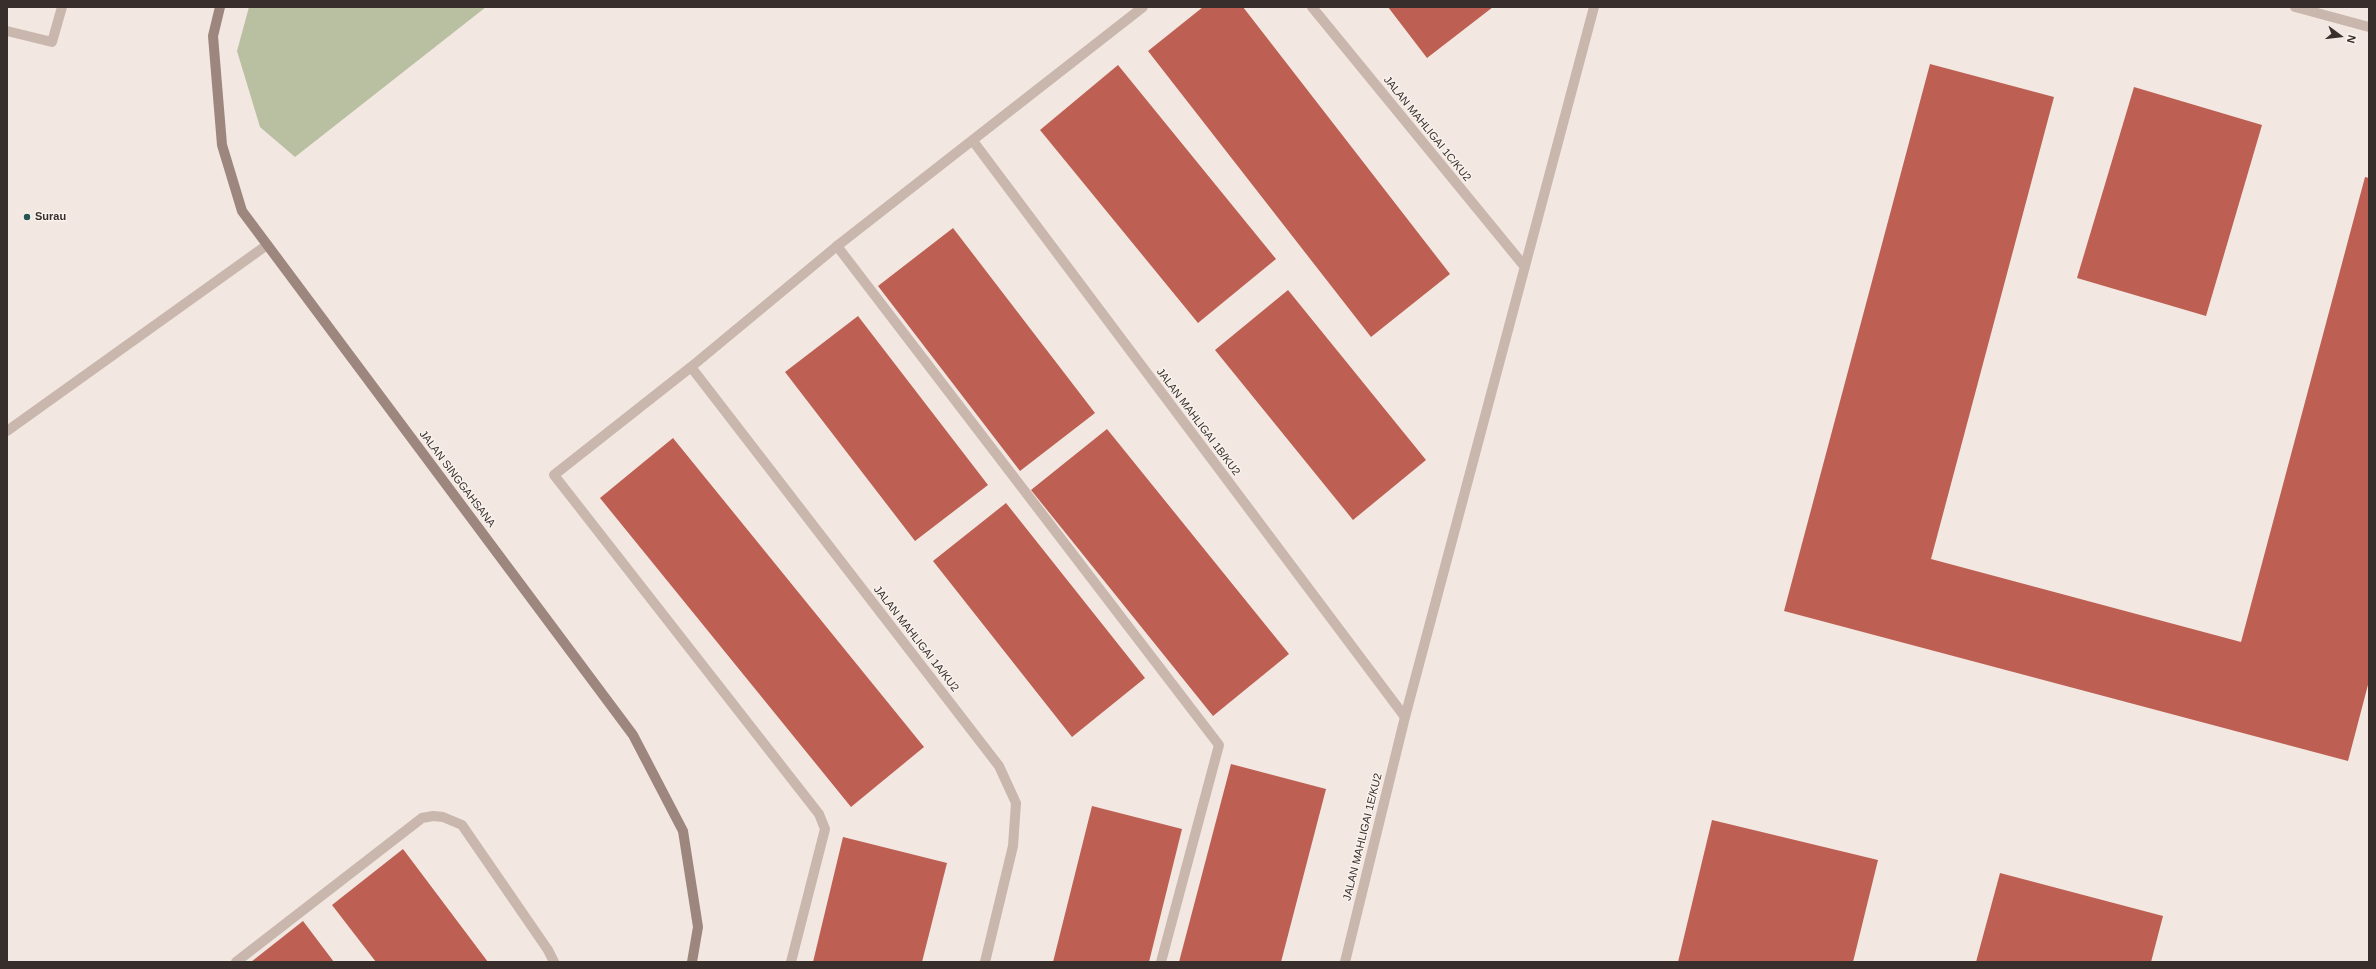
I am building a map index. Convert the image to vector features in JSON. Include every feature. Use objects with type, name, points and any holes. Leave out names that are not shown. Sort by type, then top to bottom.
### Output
[{"type":"street","points":[[7,31],[52,42],[62,7]]},
{"type":"street","name":"JALAN SINGGAHSANA","points":[[220,7],[213,36],[222,145],[242,211],[633,734],[683,831],[698,927],[692,962]]},
{"type":"street","points":[[791,962],[825,829],[819,814],[554,475],[691,367],[837,246],[1143,7]]},
{"type":"street","name":"JALAN MAHLIGAI 1C/KU2","points":[[1312,7],[1525,267]]},
{"type":"street","name":"JALAN MAHLIGAI 1E/KU2","points":[[1345,962],[1405,717],[1594,7]]},
{"type":"street","points":[[2295,7],[2369,27]]},
{"type":"street","name":"JALAN MAHLIGAI 1B/KU2","points":[[973,141],[1405,717]]},
{"type":"street","points":[[7,430],[267,245]]},
{"type":"street","points":[[837,246],[1219,745],[1161,962]]},
{"type":"street","name":"JALAN MAHLIGAI 1A/KU2","points":[[691,367],[999,766],[1016,803],[1013,846],[985,962]]},
{"type":"street","points":[[236,962],[422,818],[433,816],[443,817],[462,825],[548,950],[554,962]]},
{"type":"green space","points":[[249,7],[486,7],[295,157],[260,127],[237,51]]},
{"type":"building","points":[[1203,7],[1243,7],[1450,274],[1371,337],[1148,51]]},
{"type":"building","points":[[1388,7],[1493,7],[1427,58]]},
{"type":"building","points":[[1930,64],[2054,97],[1931,559],[2241,642],[2365,177],[2369,178],[2369,681],[2348,761],[1784,611]]},
{"type":"building","points":[[1118,65],[1276,259],[1198,323],[1040,130]]},
{"type":"building","points":[[2134,87],[2262,125],[2206,316],[2077,278]]},
{"type":"building","points":[[953,228],[1095,413],[1020,471],[878,286]]},
{"type":"building","points":[[1288,290],[1426,460],[1353,520],[1215,350]]},
{"type":"building","points":[[858,316],[988,485],[915,541],[785,372]]},
{"type":"building","points":[[1107,429],[1289,654],[1213,716],[1031,490]]},
{"type":"building","points":[[673,438],[924,747],[851,807],[600,498]]},
{"type":"building","points":[[1006,503],[1145,678],[1072,737],[933,561]]},
{"type":"building","points":[[1231,764],[1326,789],[1281,962],[1179,962]]},
{"type":"building","points":[[1092,806],[1182,829],[1149,962],[1053,962]]},
{"type":"building","points":[[1712,820],[1878,860],[1853,962],[1678,962]]},
{"type":"building","points":[[843,837],[947,863],[922,962],[813,962]]},
{"type":"building","points":[[403,849],[488,962],[376,962],[332,905]]},
{"type":"building","points":[[2000,873],[2163,916],[2151,962],[1976,962]]},
{"type":"building","points":[[303,921],[334,962],[251,962]]},
{"type":"place","name":"Surau","points":[[27,217]]}]
